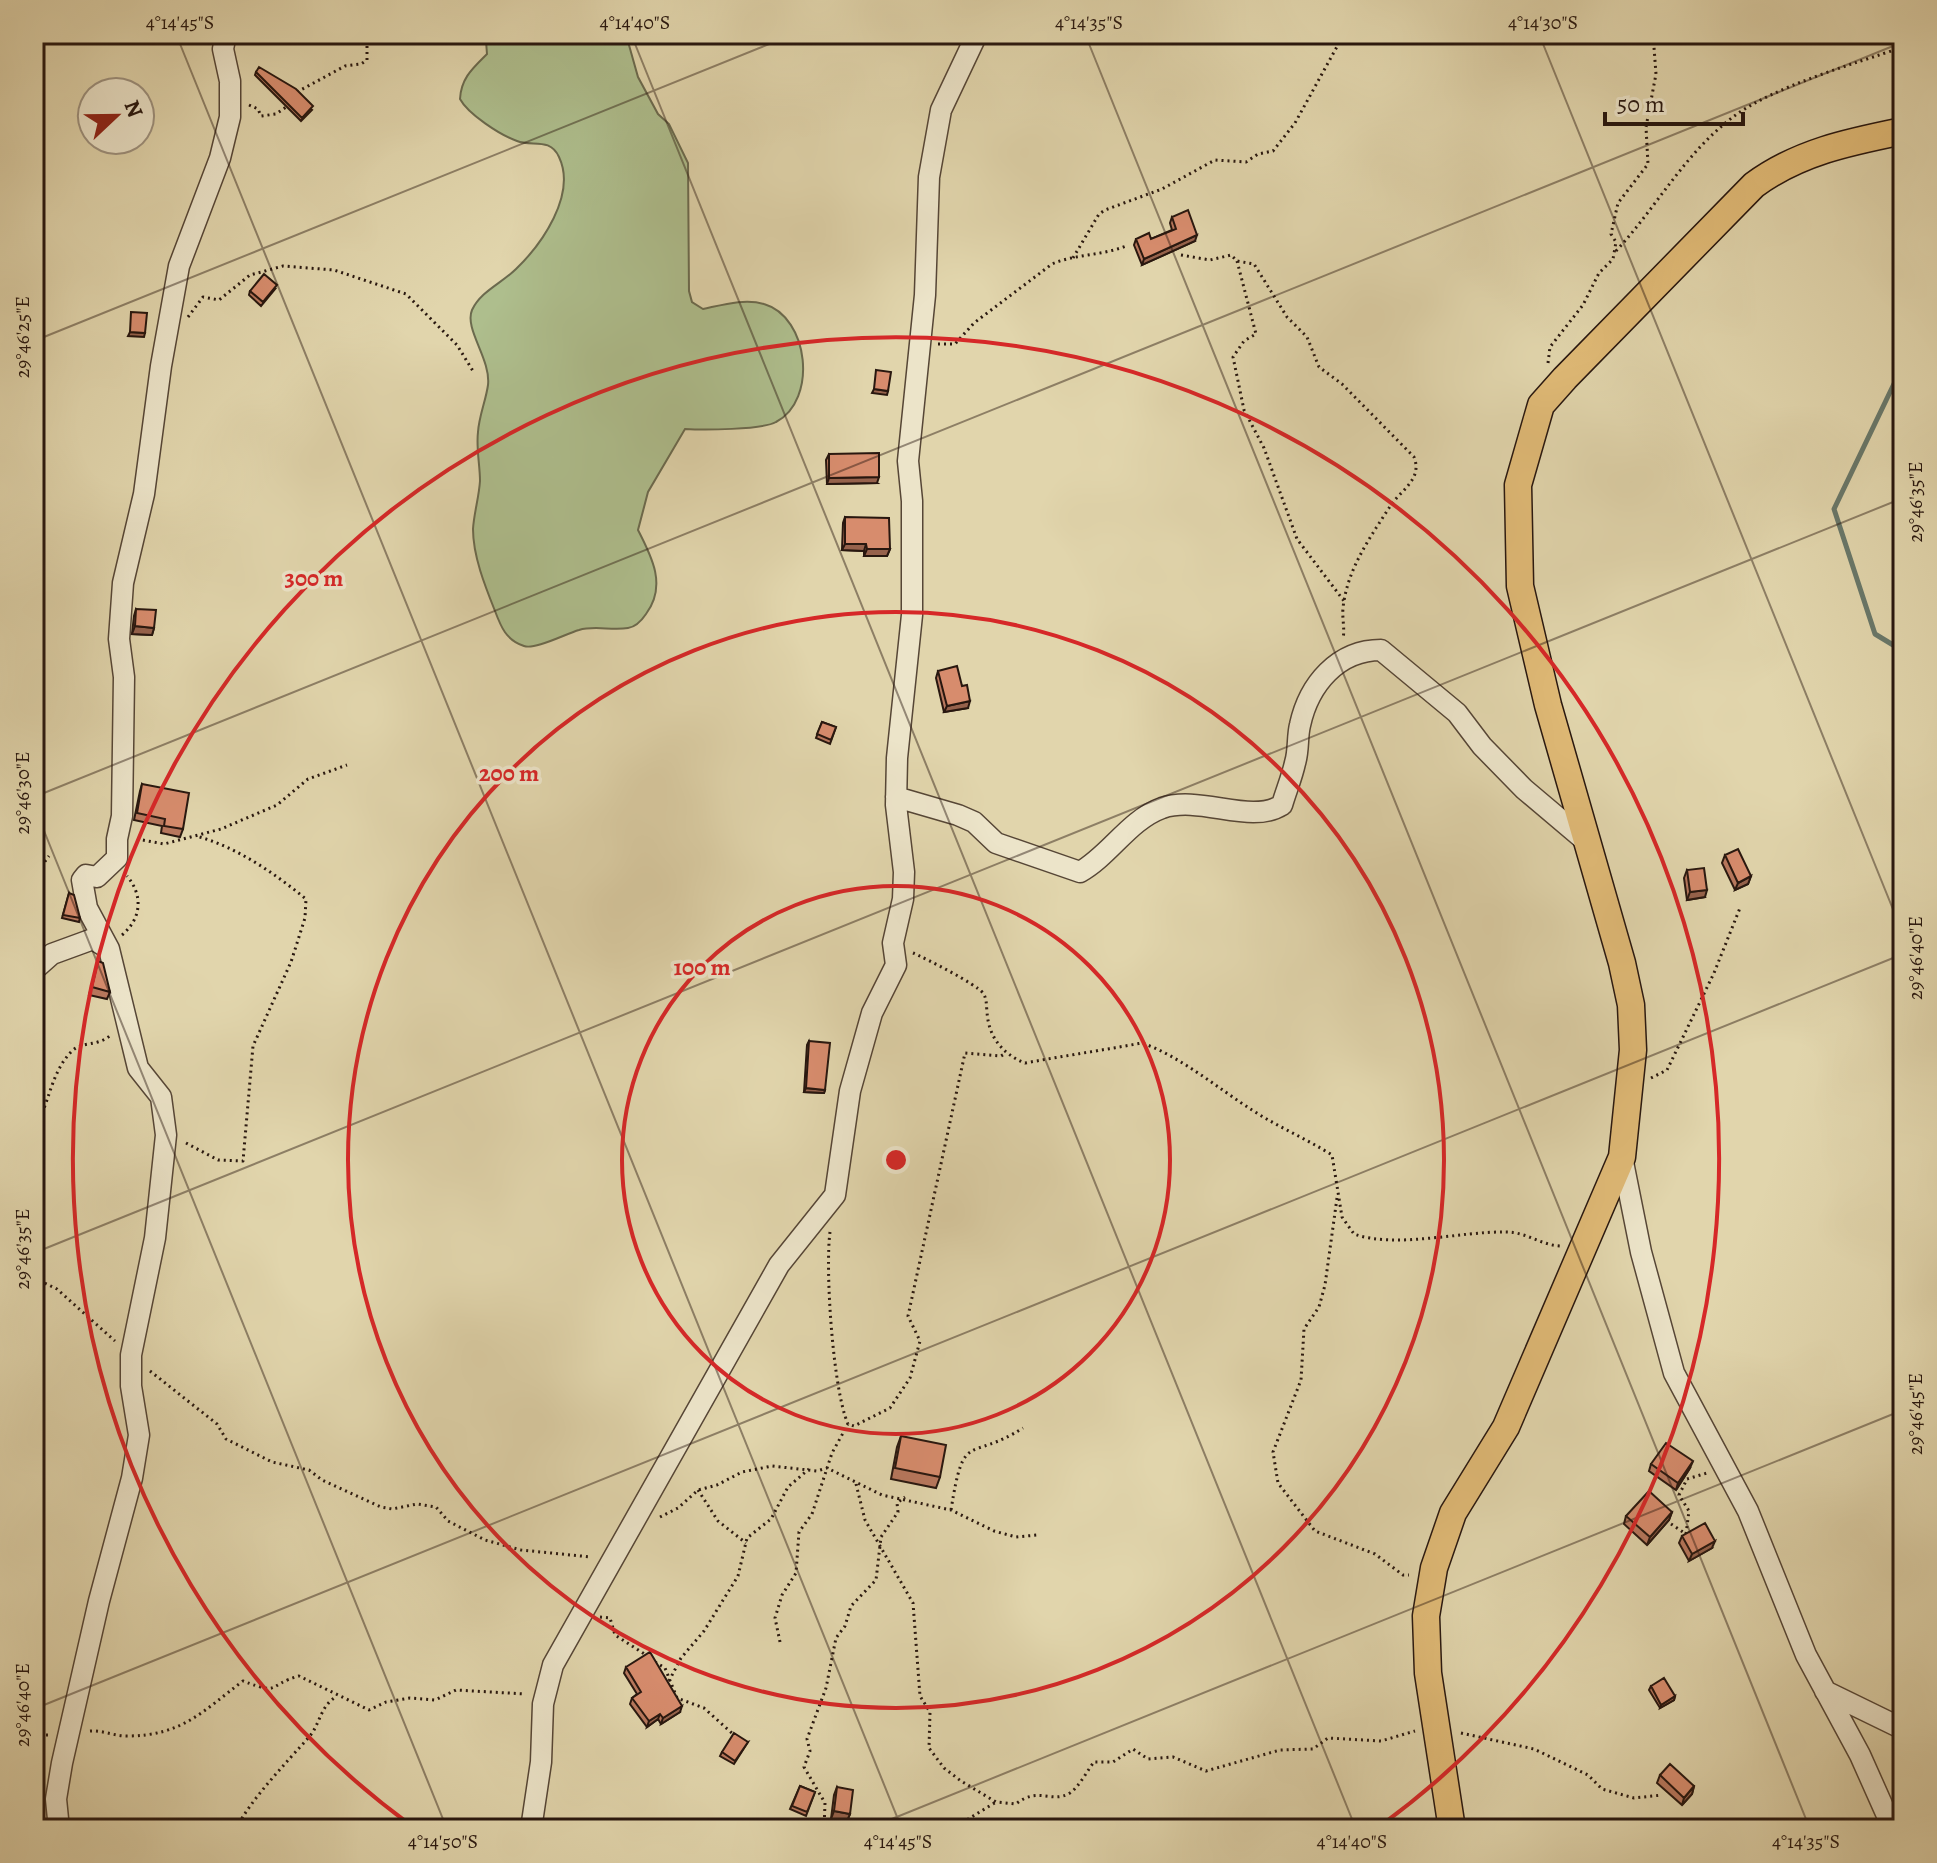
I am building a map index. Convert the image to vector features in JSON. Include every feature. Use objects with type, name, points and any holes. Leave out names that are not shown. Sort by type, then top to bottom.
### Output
[{"type":"main road","points":[[1452,1829],[1428,1673],[1426,1616],[1433,1576],[1453,1513],[1506,1427],[1622,1157],[1633,1050],[1631,1005],[1532,644],[1520,586],[1516,539],[1518,485],[1541,405],[1754,185],[1783,164],[1820,150],[1903,131]]},
{"type":"street","points":[[59,1829],[56,1799],[68,1734],[132,1478],[139,1435],[131,1359],[155,1238],[166,1142],[161,1097],[138,1068],[109,949],[87,908],[82,880],[86,875],[97,877],[117,858],[122,816],[124,677],[119,639],[123,583],[144,494],[179,266],[220,158],[230,101],[223,49],[226,34]]},
{"type":"street","points":[[531,1829],[541,1762],[543,1704],[553,1665],[779,1265],[797,1239],[829,1207],[839,1183],[850,1091],[872,1013],[896,965],[893,943],[903,899],[904,872],[896,797],[912,615],[912,501],[908,461],[935,134],[941,110],[977,34]]},
{"type":"street","points":[[896,797],[966,818],[996,843],[1080,872],[1143,818],[1165,807],[1199,803],[1269,813],[1282,805],[1296,762],[1299,725],[1314,688],[1347,657],[1365,650],[1381,650],[1429,694],[1457,713],[1482,746],[1524,789],[1588,843]]},
{"type":"street","points":[[34,970],[52,954],[86,940],[93,939],[109,949]]},
{"type":"street","points":[[1622,1157],[1641,1252],[1674,1373],[1722,1468],[1748,1511],[1806,1655],[1860,1755],[1893,1829]]},
{"type":"street","points":[[1825,1691],[1854,1708],[1903,1729]]},
{"type":"path","points":[[230,101],[246,102],[258,109],[261,116],[284,110],[301,88],[345,66],[367,60],[367,43],[375,34]]},
{"type":"path","points":[[1073,258],[1099,214],[1105,210],[1162,189],[1215,160],[1246,162],[1258,154],[1273,151],[1295,123],[1344,34]]},
{"type":"path","points":[[1616,251],[1611,234],[1618,203],[1648,164],[1646,127],[1656,74],[1653,34]]},
{"type":"path","points":[[1565,378],[1548,364],[1550,347],[1583,305],[1599,273],[1679,171],[1734,116],[1811,80],[1903,47]]},
{"type":"path","points":[[919,351],[938,344],[955,344],[974,323],[1038,272],[1073,258],[1105,255],[1126,246]]},
{"type":"path","points":[[1181,255],[1210,260],[1231,255],[1237,261],[1256,334],[1244,341],[1233,357],[1244,410],[1264,448],[1297,539],[1344,601]]},
{"type":"path","points":[[1237,261],[1254,264],[1287,317],[1307,337],[1319,367],[1342,384],[1393,438],[1412,452],[1417,463],[1414,481],[1399,493],[1362,550],[1344,601],[1343,639],[1347,657]]},
{"type":"path","points":[[170,319],[181,321],[189,317],[203,297],[219,300],[250,275],[283,266],[334,270],[406,294],[457,345],[473,371]]},
{"type":"path","points":[[117,839],[164,844],[196,836],[277,805],[308,779],[347,765]]},
{"type":"path","points":[[166,1142],[190,1143],[218,1160],[243,1161],[253,1046],[261,1025],[273,1009],[305,918],[306,899],[299,893],[252,860],[218,842],[196,836]]},
{"type":"path","points":[[34,876],[49,856]]},
{"type":"path","points":[[109,949],[128,930],[139,908],[139,892],[112,863]]},
{"type":"path","points":[[1628,1095],[1646,1080],[1667,1070],[1714,973],[1740,908]]},
{"type":"path","points":[[893,943],[927,958],[981,991],[989,1028],[1006,1053],[1025,1063],[1078,1051],[1099,1053],[1142,1043],[1149,1045],[1188,1070],[1211,1079],[1298,1139],[1332,1155],[1345,1224],[1361,1237],[1427,1240],[1455,1233],[1505,1232],[1527,1234],[1556,1246],[1583,1249]]},
{"type":"path","points":[[34,1129],[57,1069],[73,1049],[97,1045],[108,1038],[124,1015]]},
{"type":"path","points":[[848,1424],[854,1426],[890,1408],[910,1378],[920,1341],[908,1316],[965,1053],[1001,1056],[1006,1053]]},
{"type":"path","points":[[1338,1194],[1332,1217],[1325,1285],[1319,1307],[1304,1329],[1301,1380],[1273,1452],[1278,1483],[1315,1531],[1375,1554],[1403,1575],[1433,1576]]},
{"type":"path","points":[[780,1642],[775,1618],[782,1595],[796,1573],[799,1532],[817,1503],[827,1468],[848,1424],[838,1380],[827,1270],[829,1207]]},
{"type":"path","points":[[34,1278],[57,1289],[102,1326],[131,1359],[217,1424],[226,1439],[272,1462],[309,1470],[322,1480],[381,1507],[436,1507],[448,1521],[485,1540],[550,1555],[593,1557],[609,1564]]},
{"type":"path","points":[[951,1510],[963,1456],[972,1448],[1023,1428]]},
{"type":"path","points":[[633,1523],[648,1522],[678,1508],[698,1490],[717,1485],[732,1475],[764,1467],[827,1468],[882,1495],[905,1497],[951,1510],[994,1531],[1016,1537],[1037,1535]]},
{"type":"path","points":[[1671,1524],[1686,1534],[1689,1511],[1679,1495],[1687,1479],[1722,1468]]},
{"type":"path","points":[[669,1681],[681,1658],[704,1631],[738,1576],[746,1543],[771,1519],[788,1487],[809,1469]]},
{"type":"path","points":[[856,1484],[865,1520],[913,1603],[920,1696],[930,1712],[929,1748],[944,1768],[996,1802],[1016,1804],[1026,1796],[1042,1793],[1055,1797],[1071,1793],[1094,1762],[1113,1762],[1133,1749],[1148,1759],[1173,1757],[1206,1771],[1280,1750],[1313,1749],[1328,1738],[1381,1741],[1410,1730],[1437,1741],[1454,1730],[1474,1739],[1534,1749],[1588,1775],[1602,1789],[1634,1798],[1662,1795]]},
{"type":"path","points":[[698,1490],[718,1521],[746,1543]]},
{"type":"path","points":[[824,1829],[825,1803],[804,1767],[810,1751],[807,1739],[826,1688],[836,1638],[845,1626],[851,1606],[876,1580],[881,1537],[898,1512],[897,1503],[905,1497]]},
{"type":"path","points":[[579,1615],[610,1618],[615,1635],[665,1668],[677,1698],[704,1708],[728,1732],[739,1737]]},
{"type":"path","points":[[68,1734],[95,1731],[127,1736],[163,1734],[212,1709],[243,1681],[265,1691],[274,1690],[299,1676],[336,1697],[369,1710],[386,1702],[410,1698],[435,1700],[465,1689],[535,1693],[543,1704]]},
{"type":"path","points":[[236,1829],[246,1810],[271,1784],[291,1753],[311,1736],[327,1702],[336,1697]]},
{"type":"path","points":[[952,1829],[996,1802]]},
{"type":"green space","points":[[490,34],[622,34],[627,38],[638,77],[658,114],[669,124],[688,163],[689,291],[692,302],[703,309],[741,302],[764,304],[779,312],[791,325],[803,360],[803,378],[798,396],[789,411],[776,422],[746,428],[685,429],[648,492],[638,530],[652,561],[656,582],[652,603],[640,621],[628,628],[579,630],[529,647],[508,637],[502,628],[475,550],[473,529],[480,481],[478,438],[488,375],[471,318],[476,303],[516,269],[545,233],[560,203],[563,172],[559,157],[551,147],[523,143],[502,134],[477,117],[460,99],[465,79],[487,54],[486,41]]},
{"type":"building","points":[[259,67],[296,89],[313,106],[302,118],[256,72]]},
{"type":"building","points":[[1188,210],[1197,235],[1144,259],[1136,239],[1149,233],[1151,239],[1176,229],[1172,217]]},
{"type":"building","points":[[264,274],[277,285],[263,302],[250,291]]},
{"type":"building","points":[[131,312],[147,313],[145,333],[130,332]]},
{"type":"building","points":[[876,370],[891,372],[888,391],[874,389]]},
{"type":"building","points":[[879,453],[879,477],[829,478],[829,454]]},
{"type":"building","points":[[845,517],[889,518],[890,549],[867,549],[866,544],[845,544]]},
{"type":"building","points":[[136,609],[156,610],[154,628],[135,626]]},
{"type":"building","points":[[957,666],[962,686],[967,685],[970,701],[947,706],[938,671]]},
{"type":"building","points":[[822,722],[836,727],[831,740],[817,734]]},
{"type":"building","points":[[142,784],[189,793],[183,829],[164,826],[165,819],[137,813]]},
{"type":"building","points":[[1738,849],[1751,876],[1738,883],[1725,855]]},
{"type":"building","points":[[1704,868],[1707,890],[1690,892],[1687,870]]},
{"type":"building","points":[[69,893],[74,895],[80,918],[63,915]]},
{"type":"building","points":[[98,961],[103,963],[110,992],[92,987]]},
{"type":"building","points":[[809,1041],[830,1043],[825,1090],[806,1088]]},
{"type":"building","points":[[901,1436],[946,1445],[940,1477],[895,1468]]},
{"type":"building","points":[[1666,1443],[1693,1461],[1678,1483],[1651,1464]]},
{"type":"building","points":[[1649,1491],[1672,1512],[1650,1537],[1626,1516]]},
{"type":"building","points":[[1705,1523],[1715,1541],[1692,1554],[1682,1536]]},
{"type":"building","points":[[650,1652],[682,1706],[663,1718],[660,1714],[649,1721],[632,1698],[641,1692],[626,1667]]},
{"type":"building","points":[[1664,1678],[1675,1696],[1661,1705],[1651,1686]]},
{"type":"building","points":[[734,1733],[748,1742],[735,1761],[722,1752]]},
{"type":"building","points":[[1670,1764],[1694,1786],[1684,1798],[1660,1775]]},
{"type":"building","points":[[800,1786],[815,1792],[807,1812],[792,1806]]},
{"type":"building","points":[[837,1787],[853,1790],[850,1814],[834,1811]]},
{"type":"waterway","points":[[1903,365],[1834,509],[1875,634],[1903,651]]}]
